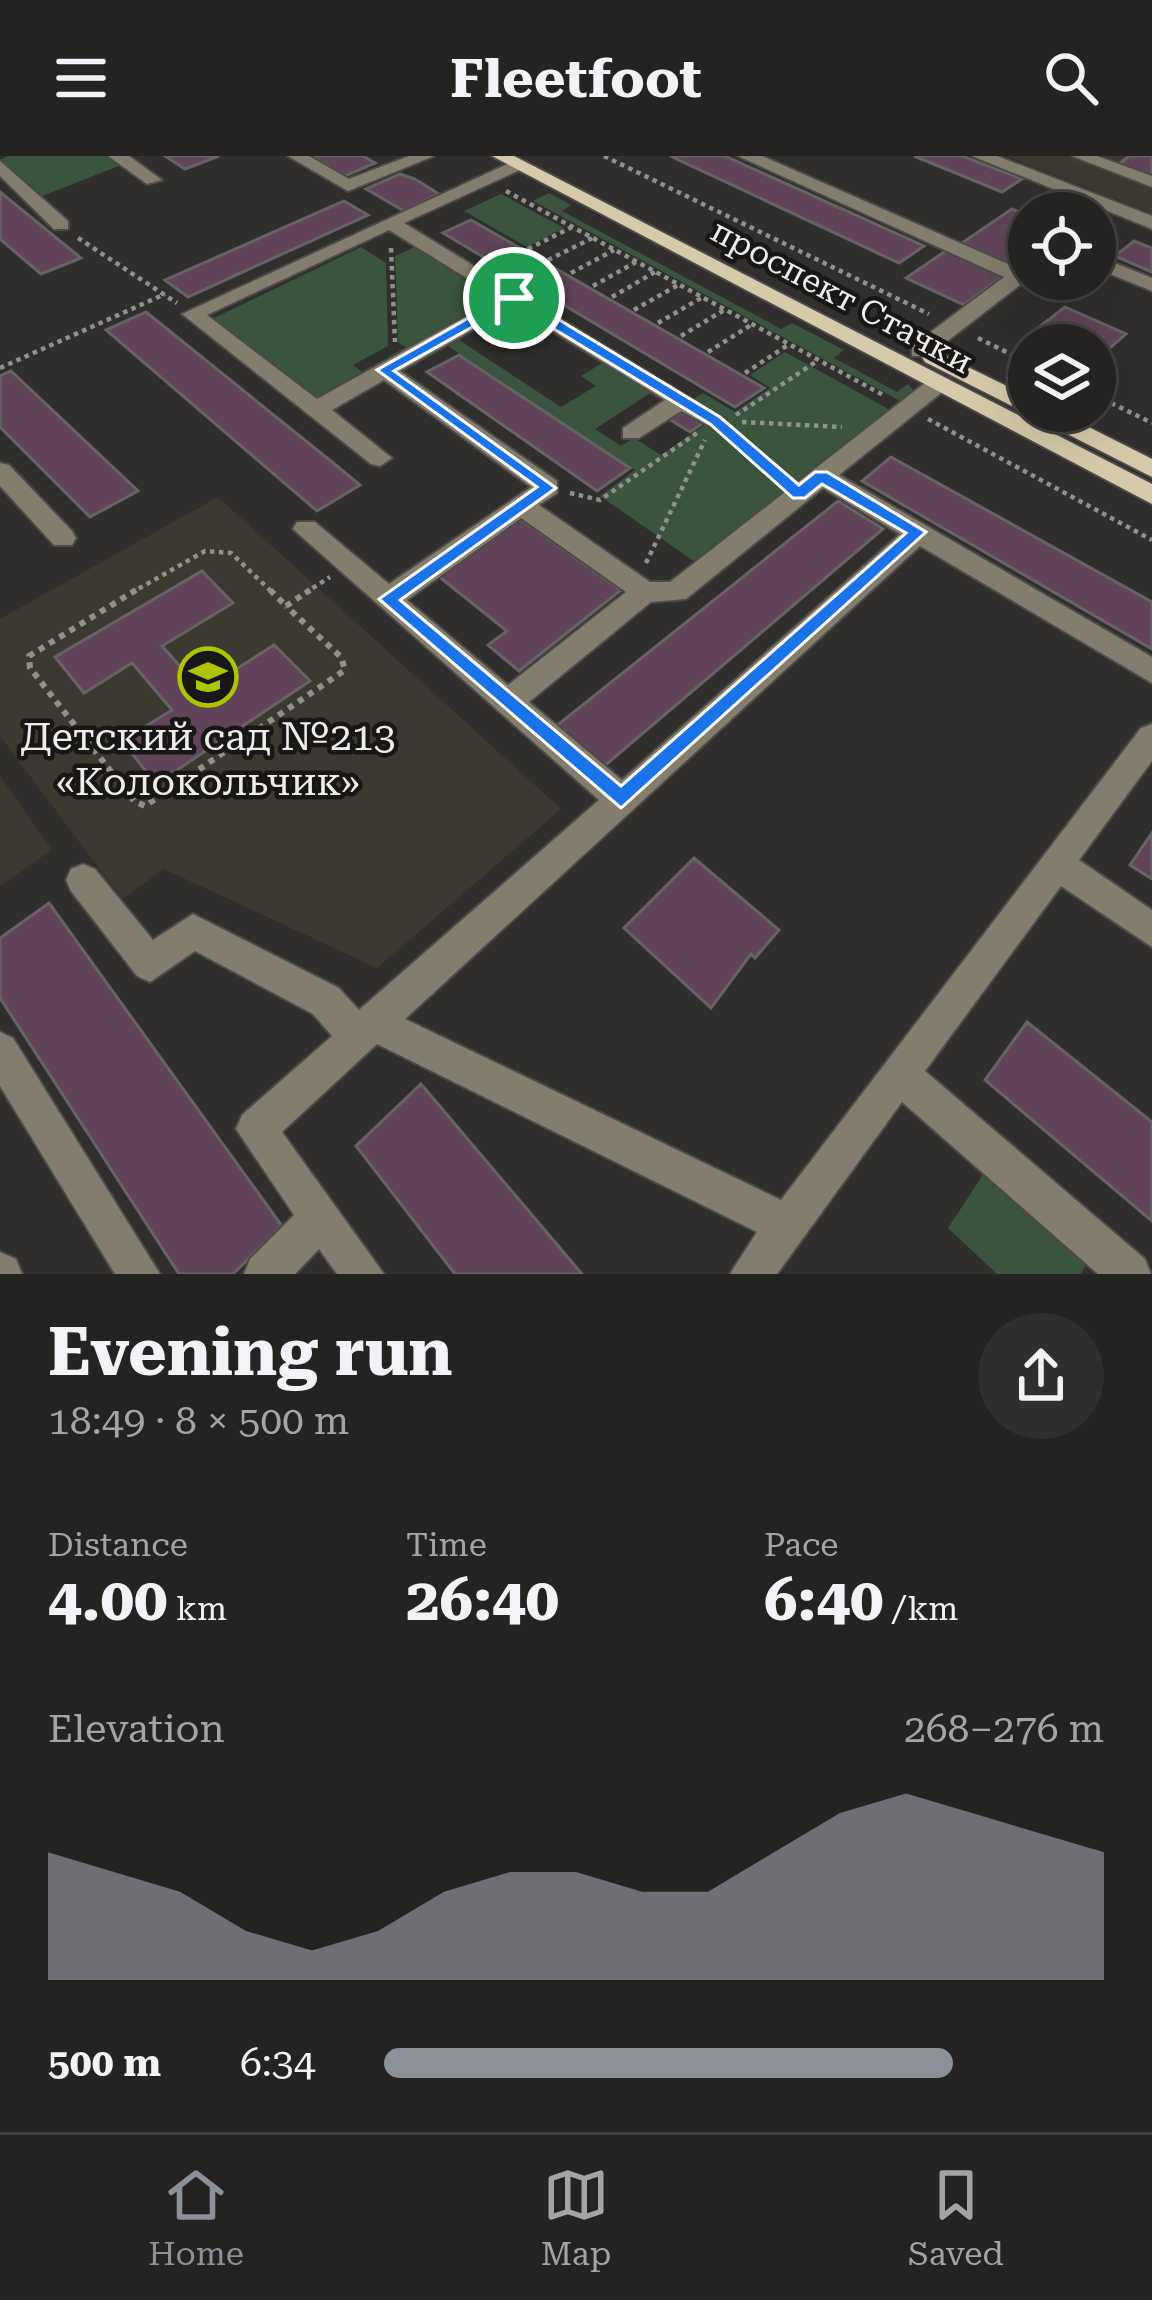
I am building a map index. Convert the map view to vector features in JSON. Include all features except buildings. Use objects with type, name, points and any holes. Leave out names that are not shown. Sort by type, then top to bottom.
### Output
[{"type":"main road","name":"проспект Стачки","points":[[519,159],[1008,395]]},
{"type":"main road","name":"проспект Стачки","points":[[519,159],[1152,495]]},
{"type":"main road","points":[[1079,432],[1152,469]]},
{"type":"lane","points":[[117,156],[153,180]]},
{"type":"lane","points":[[297,156],[348,187],[425,156]]},
{"type":"lane","points":[[747,156],[1008,265]]},
{"type":"lane","points":[[981,156],[1062,192]]},
{"type":"lane","points":[[1081,156],[1146,180]]},
{"type":"lane","points":[[192,314],[400,229],[519,159]]},
{"type":"lane","points":[[0,166],[61,225]]},
{"type":"lane","points":[[1116,199],[1146,180]]},
{"type":"lane","points":[[1116,213],[1152,223]]},
{"type":"lane","points":[[400,229],[715,421]]},
{"type":"lane","points":[[1116,270],[1152,285]]},
{"type":"lane","points":[[920,351],[1008,284]]},
{"type":"lane","points":[[316,409],[514,298]]},
{"type":"lane","points":[[192,314],[380,458]]},
{"type":"lane","points":[[384,370],[548,488],[388,599]]},
{"type":"lane","points":[[522,506],[640,588],[676,592],[938,384]]},
{"type":"lane","points":[[631,433],[681,400]]},
{"type":"lane","points":[[0,471],[63,538]]},
{"type":"lane","points":[[810,485],[918,532],[1152,670]]},
{"type":"lane","points":[[306,530],[621,799]]},
{"type":"lane","points":[[363,1274],[256,1129],[918,532]]},
{"type":"lane","points":[[508,702],[536,669],[640,588]]},
{"type":"lane","points":[[751,1274],[1152,737]]},
{"type":"lane","points":[[1057,864],[1152,930]]},
{"type":"lane","points":[[82,880],[150,964],[194,931],[326,1001],[364,1029],[788,1225]]},
{"type":"lane","points":[[0,1051],[139,1274]]},
{"type":"lane","points":[[900,1075],[1130,1274]]},
{"type":"lane","points":[[265,1274],[321,1217]]},
{"type":"path","points":[[604,156],[1008,353]]},
{"type":"path","points":[[484,180],[1152,540]]},
{"type":"path","points":[[61,225],[124,273],[192,314]]},
{"type":"path","points":[[528,249],[572,227]]},
{"type":"path","points":[[400,229],[391,244],[395,344],[412,355]]},
{"type":"path","points":[[548,260],[592,238]]},
{"type":"path","points":[[571,274],[614,250]]},
{"type":"path","points":[[592,286],[636,262]]},
{"type":"path","points":[[612,297],[655,272]]},
{"type":"path","points":[[634,310],[678,285]]},
{"type":"path","points":[[0,368],[165,295]]},
{"type":"path","points":[[658,323],[701,298]]},
{"type":"path","points":[[681,336],[724,310]]},
{"type":"path","points":[[708,352],[751,325]]},
{"type":"path","points":[[746,373],[788,345]]},
{"type":"path","points":[[817,361],[728,421],[882,429]]},
{"type":"path","points":[[1116,405],[1152,422]]},
{"type":"path","points":[[548,488],[600,500],[715,421]]},
{"type":"path","points":[[715,421],[810,485]]},
{"type":"path","points":[[640,588],[715,421]]},
{"type":"path","points":[[218,548],[231,554],[286,606],[341,657],[345,670],[336,681],[145,806],[134,801],[30,668],[29,656],[39,646],[205,551],[218,548]]},
{"type":"path","points":[[286,606],[348,565]]},
{"type":"shaded area","points":[[1006,156],[1152,156],[1152,213],[1116,199],[1116,192],[1098,192]]},
{"type":"shaded area","name":"Детский сад №213 «Колокольчик»","points":[[218,497],[561,809],[377,968],[164,869],[122,899],[0,736],[0,619]]},
{"type":"shaded area","points":[[0,776],[52,850],[0,886]]},
{"type":"green space","points":[[8,156],[110,156],[121,165],[40,197],[0,160]]},
{"type":"green space","points":[[549,193],[571,205],[562,211],[781,329],[792,323],[844,350],[834,358],[897,392],[908,384],[915,392],[904,403],[533,201]]},
{"type":"green space","points":[[501,194],[564,228],[527,247],[464,211]]},
{"type":"green space","points":[[419,245],[505,298],[411,350],[398,342],[395,256]]},
{"type":"green space","points":[[361,247],[386,263],[388,346],[353,365],[362,372],[315,398],[210,320]]},
{"type":"green space","points":[[453,336],[561,407],[596,386],[581,376],[607,360],[655,390],[595,429],[621,446],[634,438],[661,455],[716,417],[691,401],[703,393],[735,412],[770,388],[750,375],[785,352],[892,411],[698,564],[600,496],[635,470],[442,342]]},
{"type":"green space","points":[[988,1167],[1090,1257],[1081,1274],[997,1274],[948,1228]]},
{"type":"place","name":"Детский сад №213 «Колокольчик»","points":[[208,677]]},
{"type":"route","points":[[514,298],[715,421],[799,494],[821,476],[918,532],[621,799],[388,599],[548,488],[384,370],[514,298]]}]
